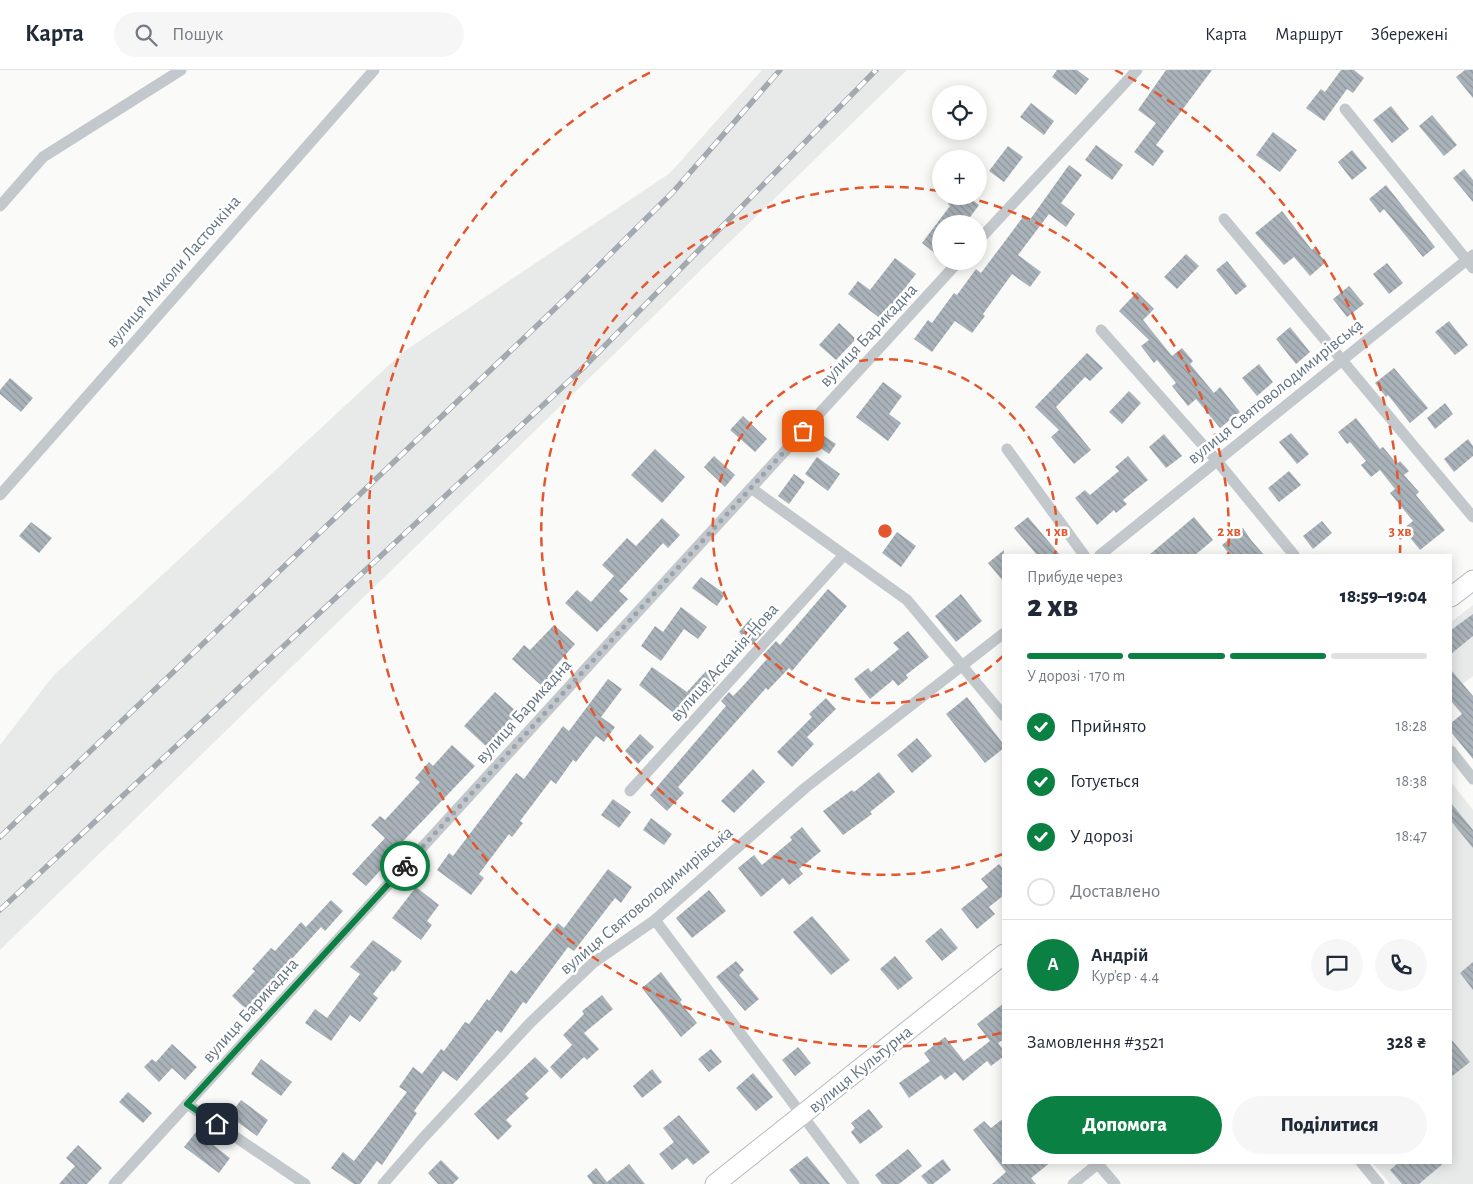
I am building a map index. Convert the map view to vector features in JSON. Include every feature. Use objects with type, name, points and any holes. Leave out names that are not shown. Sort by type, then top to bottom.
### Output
[{"type":"main road","points":[[1452,596],[1473,580]]},
{"type":"main road","name":"вулиця Культурна","points":[[715,1184],[1002,956]]},
{"type":"street","points":[[0,206],[43,157],[182,70]]},
{"type":"street","name":"вулиця Миколи Ласточкіна","points":[[0,495],[374,70]]},
{"type":"street","points":[[987,231],[1137,70]]},
{"type":"street","points":[[1344,109],[1471,261]]},
{"type":"street","points":[[1224,218],[1473,517]]},
{"type":"street","name":"вулиця Святоволодимирівська","points":[[1101,554],[1342,358],[1471,261]]},
{"type":"street","name":"вулиця Барикадна","points":[[114,1184],[951,270]]},
{"type":"street","points":[[1101,330],[1217,461],[1293,554]]},
{"type":"street","points":[[1007,449],[1083,554]]},
{"type":"street","points":[[751,488],[843,556],[907,600],[1002,714]]},
{"type":"street","name":"вулиця Асканія-Нова","points":[[630,791],[843,556]]},
{"type":"street","name":"вулиця Святоволодимирівська","points":[[384,1184],[423,1138],[531,1022],[593,963],[655,920],[805,788],[1002,635]]},
{"type":"street","points":[[1452,752],[1473,779]]},
{"type":"street","points":[[655,920],[854,1184]]},
{"type":"street","points":[[187,1104],[305,1184]]},
{"type":"street","points":[[1073,1184],[1098,1164]]},
{"type":"street","points":[[1100,1164],[1115,1184]]},
{"type":"street","points":[[1363,1164],[1379,1184]]},
{"type":"shaded area","points":[[762,70],[907,70],[0,950],[0,745],[53,676],[403,352],[670,173]]},
{"type":"shaded area","points":[[1473,605],[1473,676],[1452,692],[1452,621]]},
{"type":"shaded area","points":[[1452,783],[1473,810],[1473,1184],[1390,1184],[1374,1164],[1452,1164]]},
{"type":"building","points":[[1057,70],[1077,70],[1089,79],[1076,95],[1052,77]]},
{"type":"building","points":[[1166,70],[1212,70],[1156,145],[1164,151],[1153,166],[1134,152],[1156,123],[1138,110]]},
{"type":"building","points":[[1341,70],[1354,70],[1364,78],[1353,93],[1347,89],[1324,121],[1306,108],[1321,89],[1325,92]]},
{"type":"building","points":[[1465,70],[1473,70],[1473,98],[1456,77]]},
{"type":"building","points":[[1031,103],[1054,121],[1044,135],[1020,117]]},
{"type":"building","points":[[1391,106],[1409,129],[1392,143],[1373,120]]},
{"type":"building","points":[[1432,115],[1457,145],[1444,156],[1419,126]]},
{"type":"building","points":[[1273,132],[1297,150],[1280,172],[1256,155]]},
{"type":"building","points":[[1096,145],[1123,165],[1112,180],[1085,160]]},
{"type":"building","points":[[1008,146],[1023,157],[1004,182],[989,171]]},
{"type":"building","points":[[1352,150],[1367,168],[1352,180],[1338,162]]},
{"type":"building","points":[[1069,165],[1082,175],[1061,203],[1075,214],[1066,227],[1049,214],[1018,255],[1041,272],[1030,287],[1012,274],[983,314],[985,316],[972,333],[955,321],[932,352],[914,339],[928,320],[932,323],[954,293],[957,295],[975,270],[981,273],[983,270],[987,270],[987,265],[1023,217],[1029,221]]},
{"type":"building","points":[[1464,169],[1473,180],[1473,202],[1453,178]]},
{"type":"building","points":[[1386,185],[1435,247],[1423,257],[1384,209],[1380,213],[1369,199]]},
{"type":"building","points":[[979,205],[972,215],[943,215],[950,206]]},
{"type":"building","points":[[1282,211],[1312,250],[1314,248],[1326,262],[1310,276],[1294,257],[1284,265],[1255,233]]},
{"type":"building","points":[[932,230],[932,251],[922,243]]},
{"type":"building","points":[[1186,254],[1199,266],[1177,289],[1164,277]]},
{"type":"building","points":[[895,258],[916,274],[881,319],[848,294],[858,281],[870,290]]},
{"type":"building","points":[[1227,261],[1247,286],[1236,295],[1216,270]]},
{"type":"building","points":[[1387,263],[1403,283],[1389,294],[1373,274]]},
{"type":"building","points":[[1349,286],[1364,304],[1347,317],[1333,299]]},
{"type":"building","points":[[1137,292],[1154,309],[1143,320],[1172,356],[1182,348],[1193,361],[1190,364],[1214,393],[1220,387],[1240,412],[1220,428],[1196,399],[1188,406],[1172,386],[1176,383],[1157,360],[1154,363],[1141,346],[1149,340],[1119,311]]},
{"type":"building","points":[[1449,321],[1468,345],[1455,355],[1435,332]]},
{"type":"building","points":[[839,323],[856,339],[836,360],[819,345]]},
{"type":"building","points":[[1290,327],[1310,352],[1296,364],[1276,339]]},
{"type":"building","points":[[1087,353],[1103,368],[1090,381],[1085,377],[1056,407],[1091,450],[1074,464],[1051,437],[1059,430],[1035,407]]},
{"type":"building","points":[[1259,364],[1273,382],[1257,396],[1242,378]]},
{"type":"building","points":[[1394,368],[1428,408],[1410,423],[1388,395],[1386,397],[1375,383]]},
{"type":"building","points":[[10,378],[33,398],[21,412],[0,394],[0,390]]},
{"type":"building","points":[[883,382],[902,396],[889,414],[901,423],[888,441],[856,417]]},
{"type":"building","points":[[1129,391],[1141,403],[1122,424],[1109,412]]},
{"type":"building","points":[[1445,403],[1453,414],[1435,429],[1427,418]]},
{"type":"building","points":[[743,416],[767,439],[755,452],[730,430]]},
{"type":"building","points":[[1356,418],[1380,449],[1383,447],[1397,464],[1400,461],[1409,471],[1404,475],[1419,492],[1416,495],[1445,530],[1420,550],[1403,529],[1413,521],[1390,493],[1395,489],[1380,470],[1371,477],[1361,465],[1366,461],[1350,442],[1347,444],[1338,432]]},
{"type":"building","points":[[1291,433],[1309,454],[1297,464],[1279,442]]},
{"type":"building","points":[[821,434],[836,444],[829,454],[814,443]]},
{"type":"building","points":[[1164,434],[1182,456],[1166,468],[1149,447]]},
{"type":"building","points":[[1468,439],[1473,446],[1473,456],[1454,472],[1444,459]]},
{"type":"building","points":[[655,449],[685,477],[662,503],[631,475]]},
{"type":"building","points":[[714,456],[735,475],[725,487],[704,467]]},
{"type":"building","points":[[1128,456],[1148,480],[1123,500],[1127,504],[1116,513],[1114,510],[1097,525],[1075,498],[1085,490],[1090,495],[1119,471],[1115,467]]},
{"type":"building","points":[[817,457],[840,474],[828,491],[805,474]]},
{"type":"building","points":[[1289,471],[1301,485],[1279,502],[1268,488]]},
{"type":"building","points":[[794,474],[805,482],[789,504],[778,496]]},
{"type":"building","points":[[1028,517],[1059,554],[1036,554],[1014,528]]},
{"type":"building","points":[[1194,517],[1213,540],[1196,554],[1150,554]]},
{"type":"building","points":[[662,518],[680,535],[668,548],[663,543],[619,591],[628,599],[597,632],[565,603],[577,590],[591,602],[614,576],[602,565],[627,538],[636,546]]},
{"type":"building","points":[[1322,521],[1332,533],[1313,549],[1303,536]]},
{"type":"building","points":[[31,522],[52,538],[39,553],[19,536]]},
{"type":"building","points":[[1243,528],[1263,554],[1229,554],[1222,545]]},
{"type":"building","points":[[897,532],[916,546],[901,567],[882,553]]},
{"type":"building","points":[[1004,550],[1004,554],[1002,554],[1002,580],[988,563]]},
{"type":"building","points":[[701,577],[725,594],[717,606],[692,588]]},
{"type":"building","points":[[828,589],[847,606],[792,671],[789,668],[768,690],[766,688],[678,787],[684,793],[667,811],[650,795],[726,706],[721,701],[729,692],[733,696],[742,687],[767,659],[763,655],[776,641],[780,645]]},
{"type":"building","points":[[961,594],[982,621],[956,642],[935,616]]},
{"type":"building","points":[[681,607],[707,627],[698,639],[684,629],[661,661],[641,646],[655,626],[663,632]]},
{"type":"building","points":[[1473,614],[1473,636],[1452,653],[1452,629]]},
{"type":"building","points":[[751,618],[765,631],[752,645],[739,632]]},
{"type":"building","points":[[554,625],[575,644],[552,670],[557,674],[544,688],[512,659],[524,645],[530,650]]},
{"type":"building","points":[[908,631],[929,657],[906,675],[908,678],[898,686],[893,680],[870,699],[854,679],[868,668],[871,672],[899,649],[893,643]]},
{"type":"building","points":[[652,667],[687,692],[706,671],[718,682],[710,691],[707,693],[705,691],[680,718],[639,685]]},
{"type":"building","points":[[1452,671],[1473,696],[1473,759],[1452,733],[1452,722],[1462,714],[1452,702]]},
{"type":"building","points":[[608,679],[622,689],[601,717],[615,727],[604,742],[596,736],[576,762],[573,760],[556,784],[551,780],[520,821],[523,823],[512,837],[509,834],[479,874],[484,878],[471,895],[437,870],[449,853],[453,856],[516,773],[524,779],[563,726],[569,731]]},
{"type":"building","points":[[495,692],[518,713],[488,748],[464,726]]},
{"type":"building","points":[[967,697],[1002,742],[1002,750],[985,763],[946,714]]},
{"type":"building","points":[[826,698],[836,709],[807,737],[814,744],[792,767],[777,752],[812,717],[809,714]]},
{"type":"building","points":[[640,734],[654,747],[638,764],[625,751]]},
{"type":"building","points":[[917,738],[932,756],[912,773],[897,755]]},
{"type":"building","points":[[452,745],[475,766],[385,860],[388,862],[366,886],[352,874],[385,838],[371,825],[380,816],[385,820],[420,782],[415,778],[429,762],[433,766]]},
{"type":"building","points":[[753,769],[765,782],[734,813],[721,801]]},
{"type":"building","points":[[879,772],[895,792],[870,812],[872,814],[843,835],[823,811],[852,790],[854,792]]},
{"type":"building","points":[[613,799],[631,812],[619,828],[601,815]]},
{"type":"building","points":[[1452,804],[1473,830],[1473,848],[1452,822]]},
{"type":"building","points":[[651,818],[672,834],[664,845],[643,830]]},
{"type":"building","points":[[802,827],[821,851],[799,869],[803,874],[789,885],[783,878],[761,897],[738,868],[754,855],[762,865],[792,840],[790,837]]},
{"type":"building","points":[[999,864],[1002,868],[1002,897],[989,907],[995,914],[977,929],[961,909],[988,887],[981,879]]},
{"type":"building","points":[[608,869],[632,887],[621,903],[615,898],[574,951],[568,947],[526,1004],[523,1002],[501,1033],[497,1030],[457,1081],[443,1071],[414,1111],[417,1113],[382,1165],[377,1161],[360,1184],[354,1184],[331,1168],[343,1152],[354,1161],[407,1092],[399,1087],[413,1067],[422,1074],[441,1049],[444,1051],[465,1022],[469,1024],[487,999],[489,1001],[511,970],[516,974],[558,923],[564,928]]},
{"type":"building","points":[[416,887],[439,905],[427,921],[432,925],[421,940],[392,918]]},
{"type":"building","points":[[709,890],[726,911],[692,938],[676,918]]},
{"type":"building","points":[[331,900],[343,911],[325,931],[321,927],[288,963],[291,966],[249,1012],[232,996],[255,971],[252,969],[271,948],[275,951],[301,922],[306,927]]},
{"type":"building","points":[[812,916],[850,960],[831,975],[793,932]]},
{"type":"building","points":[[941,928],[958,948],[942,961],[925,941]]},
{"type":"building","points":[[373,940],[402,961],[394,972],[392,970],[373,994],[378,998],[360,1022],[350,1015],[331,1041],[305,1023],[315,1009],[327,1018],[360,974],[350,967]]},
{"type":"building","points":[[895,956],[913,978],[898,990],[880,969]]},
{"type":"building","points":[[736,961],[744,970],[739,975],[759,999],[745,1011],[716,977]]},
{"type":"building","points":[[1473,962],[1473,990],[1460,973]]},
{"type":"building","points":[[661,972],[682,1000],[680,1002],[697,1023],[681,1037],[642,988]]},
{"type":"building","points":[[602,995],[613,1009],[584,1033],[599,1049],[587,1060],[584,1057],[561,1079],[550,1067],[572,1045],[563,1035],[584,1014],[582,1011]]},
{"type":"building","points":[[1002,1005],[1002,1040],[998,1043],[1002,1048],[1002,1058],[991,1066],[987,1061],[963,1081],[955,1072],[945,1080],[941,1075],[909,1098],[899,1083],[930,1061],[924,1053],[945,1037],[964,1061],[990,1041],[977,1024]]},
{"type":"building","points":[[1452,1040],[1470,1062],[1452,1076]]},
{"type":"building","points":[[172,1044],[197,1067],[185,1080],[172,1068],[159,1082],[144,1067],[152,1059],[156,1062]]},
{"type":"building","points":[[798,1047],[811,1063],[795,1076],[782,1060]]},
{"type":"building","points":[[711,1049],[722,1062],[709,1072],[698,1059]]},
{"type":"building","points":[[535,1057],[549,1071],[525,1094],[529,1098],[506,1120],[512,1126],[498,1140],[474,1114]]},
{"type":"building","points":[[261,1059],[292,1082],[281,1096],[251,1074]]},
{"type":"building","points":[[652,1069],[662,1082],[642,1098],[633,1086]]},
{"type":"building","points":[[753,1073],[773,1097],[756,1111],[736,1088]]},
{"type":"building","points":[[128,1092],[152,1113],[143,1123],[119,1102]]},
{"type":"building","points":[[241,1100],[268,1120],[257,1136],[229,1116]]},
{"type":"building","points":[[869,1109],[883,1127],[860,1144],[851,1132],[855,1128],[851,1123]]},
{"type":"building","points":[[679,1115],[710,1152],[693,1165],[687,1158],[672,1170],[659,1154],[674,1142],[663,1128]]},
{"type":"building","points":[[1002,1120],[1002,1164],[1048,1164],[1031,1178],[1036,1184],[992,1184],[1006,1172],[973,1130],[984,1121],[991,1128]]},
{"type":"building","points":[[196,1132],[230,1158],[219,1173],[184,1147]]},
{"type":"building","points":[[78,1145],[102,1168],[87,1184],[59,1184],[75,1166],[66,1158]]},
{"type":"building","points":[[908,1149],[922,1166],[899,1184],[882,1184],[875,1175]]},
{"type":"building","points":[[807,1156],[830,1184],[800,1184],[789,1170]]},
{"type":"building","points":[[943,1159],[951,1170],[933,1184],[928,1184],[921,1176]]},
{"type":"building","points":[[441,1160],[459,1178],[453,1184],[438,1184],[428,1173]]},
{"type":"building","points":[[629,1164],[645,1184],[593,1184],[587,1176],[596,1168],[607,1182]]},
{"type":"building","points":[[1397,1164],[1443,1164],[1419,1184],[1402,1184],[1390,1170]]},
{"type":"railway","points":[[0,837],[566,298],[673,192],[780,70]]},
{"type":"railway","points":[[0,910],[584,367],[876,70]]},
{"type":"way so far","points":[[405,866],[803,431]]},
{"type":"route","points":[[217,1124],[187,1104],[405,866]]}]
